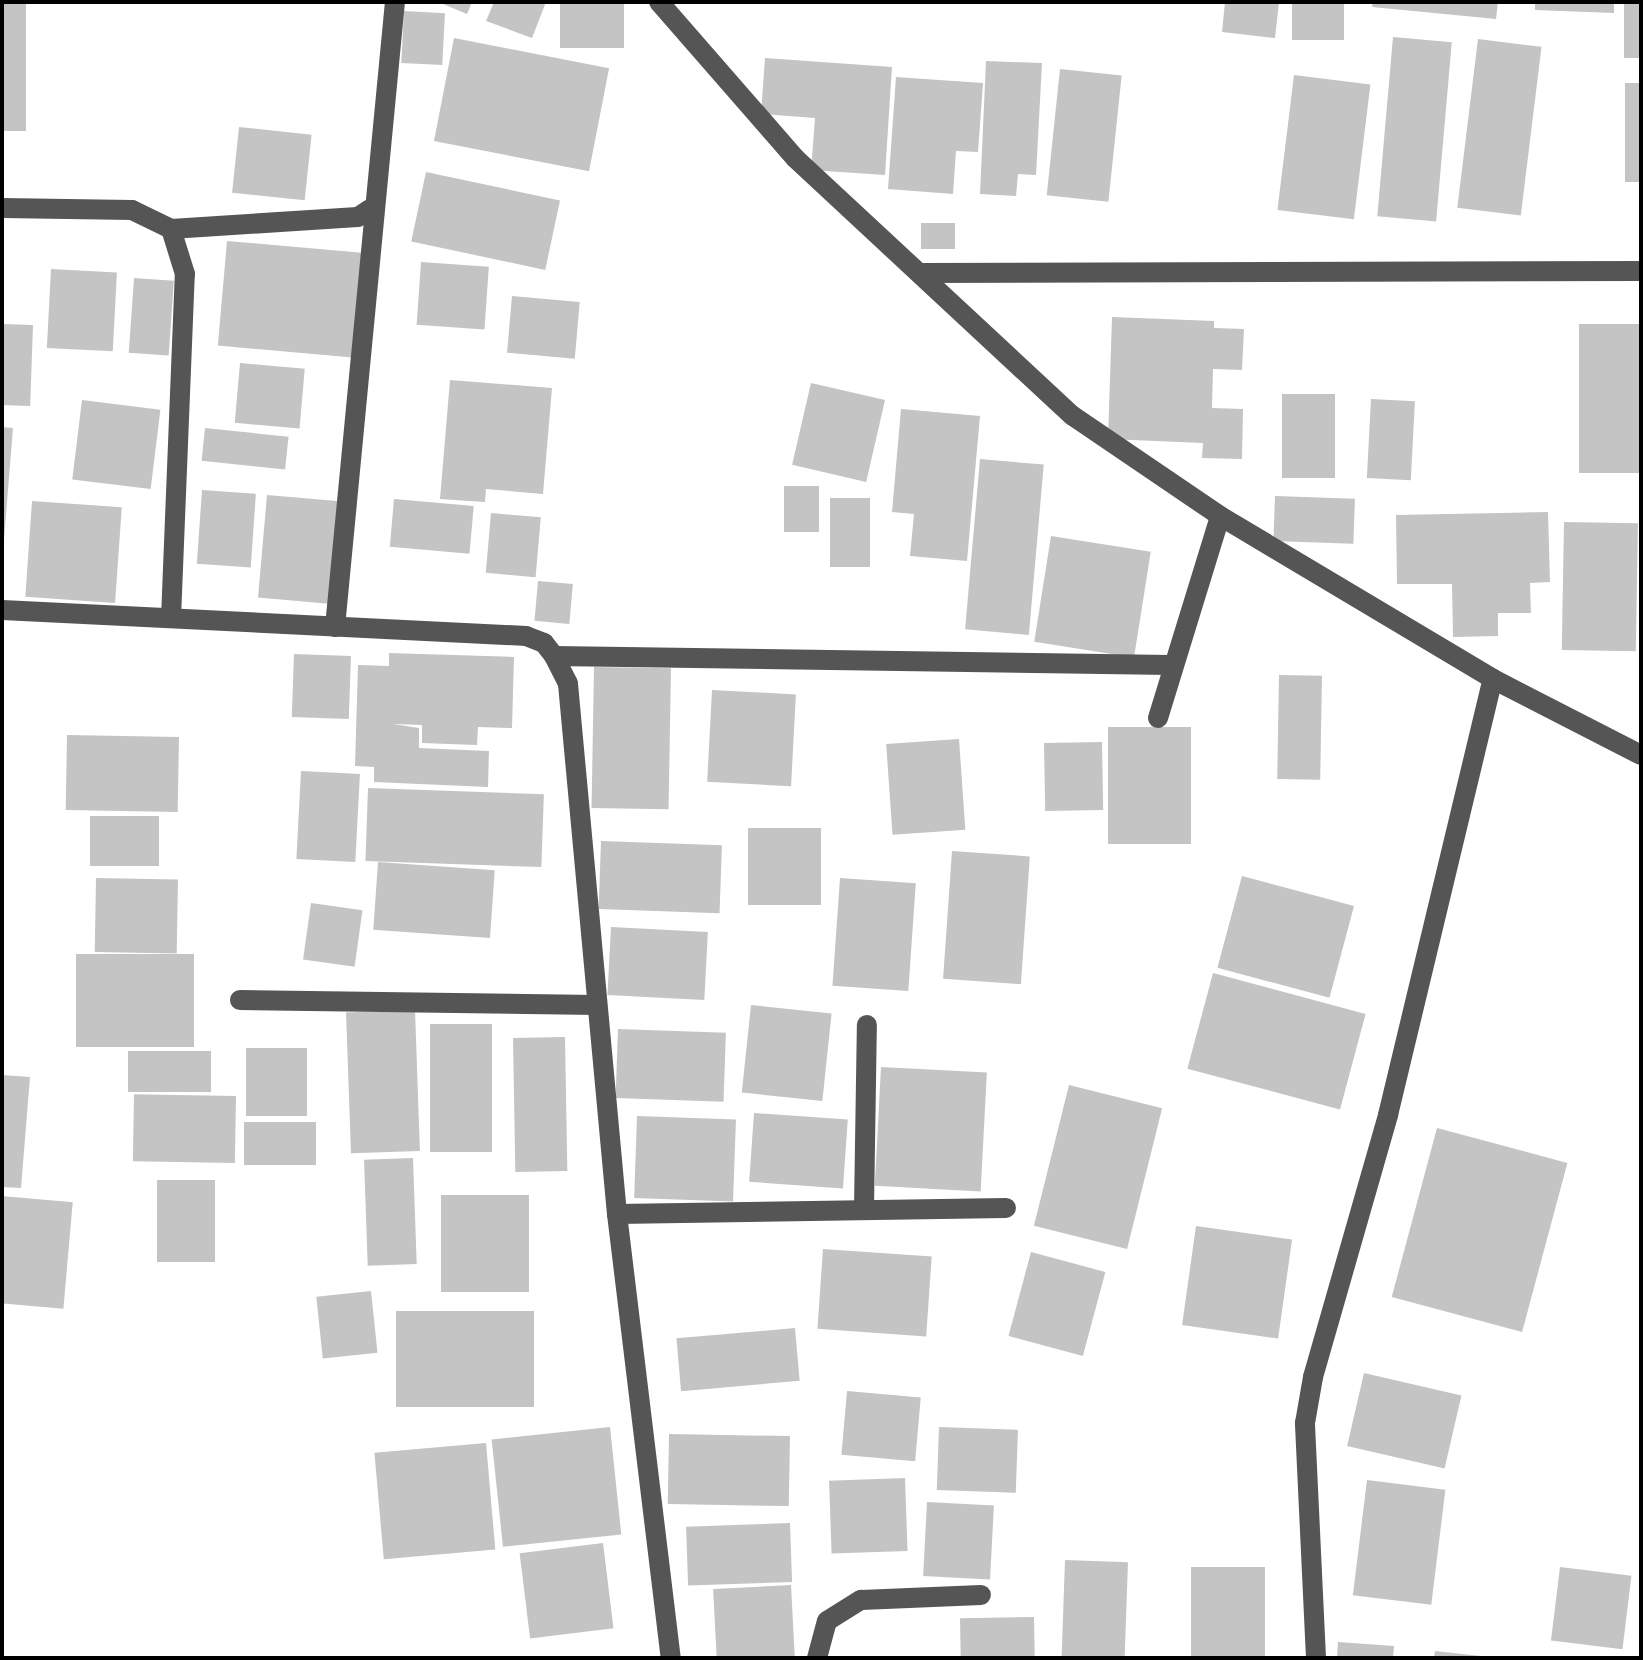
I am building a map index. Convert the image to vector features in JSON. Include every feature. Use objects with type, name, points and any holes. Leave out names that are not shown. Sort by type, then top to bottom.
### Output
[{"type":"street","points":[[335,627],[370,209],[395,2]]},
{"type":"street","points":[[659,2],[795,158],[1073,416],[1220,516],[1493,679],[1641,755]]},
{"type":"street","points":[[2,208],[132,210],[171,229],[358,217],[370,209]]},
{"type":"street","points":[[171,229],[185,274],[171,618]]},
{"type":"street","points":[[920,273],[1641,271]]},
{"type":"street","points":[[1158,718],[1171,665],[1220,516]]},
{"type":"street","points":[[2,610],[526,636],[544,643],[554,656],[568,684],[617,1214],[671,1658]]},
{"type":"street","points":[[554,656],[1171,665]]},
{"type":"street","points":[[1316,1658],[1305,1423],[1313,1377],[1388,1115],[1493,679]]},
{"type":"street","points":[[240,1000],[597,1005]]},
{"type":"street","points":[[864,1208],[867,1025]]},
{"type":"street","points":[[617,1214],[1006,1208]]},
{"type":"street","points":[[817,1658],[827,1621],[861,1600],[981,1595]]},
{"type":"building","points":[[438,2],[472,2],[467,14]]},
{"type":"building","points":[[494,2],[546,2],[532,38],[486,21]]},
{"type":"building","points":[[560,2],[624,2],[624,48],[560,48]]},
{"type":"building","points":[[1225,2],[1279,2],[1275,38],[1222,32]]},
{"type":"building","points":[[1292,2],[1344,2],[1344,40],[1292,40]]},
{"type":"building","points":[[1373,2],[1498,2],[1496,19],[1372,7]]},
{"type":"building","points":[[1535,2],[1614,2],[1614,13],[1535,10]]},
{"type":"building","points":[[1624,2],[1641,2],[1641,58],[1624,58]]},
{"type":"building","points":[[2,4],[26,4],[26,131],[2,131]]},
{"type":"building","points":[[404,11],[445,13],[442,65],[401,63]]},
{"type":"building","points":[[1393,37],[1452,42],[1436,221],[1377,216]]},
{"type":"building","points":[[454,38],[609,68],[589,171],[434,141]]},
{"type":"building","points":[[1478,39],[1542,47],[1521,216],[1457,208]]},
{"type":"building","points":[[765,58],[892,67],[885,175],[811,170],[815,118],[761,114]]},
{"type":"building","points":[[986,61],[1042,63],[1036,175],[1018,174],[1016,196],[980,194]]},
{"type":"building","points":[[1060,69],[1122,75],[1108,202],[1047,195]]},
{"type":"building","points":[[1294,75],[1370,84],[1354,219],[1277,210]]},
{"type":"building","points":[[896,77],[983,83],[978,152],[956,151],[953,194],[888,189]]},
{"type":"building","points":[[1625,83],[1641,83],[1641,182],[1625,182]]},
{"type":"building","points":[[239,127],[312,135],[305,200],[232,193]]},
{"type":"building","points":[[426,172],[560,200],[545,270],[411,241]]},
{"type":"building","points":[[921,223],[955,223],[955,249],[921,249]]},
{"type":"building","points":[[227,241],[364,253],[355,358],[218,346]]},
{"type":"building","points":[[421,262],[489,267],[484,330],[417,325]]},
{"type":"building","points":[[51,269],[117,272],[113,351],[47,348]]},
{"type":"building","points":[[134,278],[174,281],[169,356],[129,353]]},
{"type":"building","points":[[512,296],[580,302],[575,359],[507,353]]},
{"type":"building","points":[[1112,317],[1214,321],[1214,328],[1244,329],[1242,370],[1213,369],[1212,408],[1243,409],[1242,459],[1202,458],[1203,443],[1108,439]]},
{"type":"building","points":[[2,324],[33,325],[30,406],[2,405]]},
{"type":"building","points":[[1579,324],[1641,324],[1641,473],[1579,473]]},
{"type":"building","points":[[240,363],[305,369],[300,428],[235,423]]},
{"type":"building","points":[[450,380],[552,388],[543,494],[486,489],[485,502],[440,499]]},
{"type":"building","points":[[811,383],[885,400],[866,482],[792,465]]},
{"type":"building","points":[[1282,394],[1335,394],[1335,478],[1282,478]]},
{"type":"building","points":[[1371,399],[1415,401],[1411,480],[1367,478]]},
{"type":"building","points":[[82,400],[160,410],[151,489],[72,479]]},
{"type":"building","points":[[901,409],[980,416],[967,561],[910,556],[914,514],[892,512]]},
{"type":"building","points":[[2,427],[13,428],[4,539],[2,539]]},
{"type":"building","points":[[205,428],[289,437],[285,470],[202,461]]},
{"type":"building","points":[[980,459],[1044,465],[1029,635],[965,629]]},
{"type":"building","points":[[784,486],[819,486],[819,532],[784,532]]},
{"type":"building","points":[[202,490],[256,494],[251,568],[197,564]]},
{"type":"building","points":[[267,495],[343,502],[334,604],[258,598]]},
{"type":"building","points":[[1275,496],[1355,499],[1353,544],[1273,541]]},
{"type":"building","points":[[830,498],[870,498],[870,567],[830,567]]},
{"type":"building","points":[[394,499],[474,506],[470,554],[390,547]]},
{"type":"building","points":[[32,501],[122,507],[115,603],[25,597]]},
{"type":"building","points":[[1548,512],[1550,582],[1530,583],[1531,613],[1498,613],[1498,636],[1453,637],[1452,584],[1397,584],[1396,515]]},
{"type":"building","points":[[491,513],[541,517],[536,577],[486,573]]},
{"type":"building","points":[[1564,522],[1638,523],[1636,651],[1562,650]]},
{"type":"building","points":[[1051,536],[1151,552],[1134,657],[1034,642]]},
{"type":"building","points":[[538,581],[573,584],[569,624],[535,621]]},
{"type":"building","points":[[389,653],[514,657],[512,728],[478,727],[477,745],[422,743],[422,725],[393,724],[419,728],[419,748],[489,751],[488,787],[374,782],[374,767],[355,766],[358,665],[389,666]]},
{"type":"building","points":[[294,654],[351,656],[349,719],[292,717]]},
{"type":"building","points":[[594,667],[671,668],[669,809],[592,808]]},
{"type":"building","points":[[1279,675],[1322,676],[1320,780],[1277,779]]},
{"type":"building","points":[[712,690],[796,694],[791,786],[707,782]]},
{"type":"building","points":[[1108,727],[1191,727],[1191,844],[1108,844]]},
{"type":"building","points":[[67,735],[179,737],[178,812],[66,810]]},
{"type":"building","points":[[959,739],[965,830],[893,835],[886,744]]},
{"type":"building","points":[[1102,742],[1103,810],[1045,811],[1044,743]]},
{"type":"building","points":[[301,771],[360,774],[355,862],[296,859]]},
{"type":"building","points":[[368,788],[544,794],[541,867],[365,861]]},
{"type":"building","points":[[90,816],[159,816],[159,866],[90,866]]},
{"type":"building","points":[[748,828],[821,828],[821,905],[748,905]]},
{"type":"building","points":[[601,841],[722,845],[720,913],[599,909]]},
{"type":"building","points":[[952,851],[1030,856],[1021,984],[943,979]]},
{"type":"building","points":[[378,862],[495,870],[490,938],[373,930]]},
{"type":"building","points":[[1242,876],[1354,906],[1329,998],[1217,968]]},
{"type":"building","points":[[96,878],[178,879],[177,953],[95,952]]},
{"type":"building","points":[[840,878],[916,883],[908,991],[832,986]]},
{"type":"building","points":[[311,903],[362,910],[355,967],[303,959]]},
{"type":"building","points":[[611,927],[708,932],[704,1000],[607,995]]},
{"type":"building","points":[[76,954],[194,954],[194,1047],[76,1047]]},
{"type":"building","points":[[1213,973],[1366,1014],[1340,1110],[1187,1069]]},
{"type":"building","points":[[751,1005],[832,1013],[822,1101],[742,1093]]},
{"type":"building","points":[[415,1010],[420,1151],[351,1153],[346,1012]]},
{"type":"building","points":[[430,1024],[492,1024],[492,1152],[430,1152]]},
{"type":"building","points":[[618,1029],[726,1033],[724,1102],[616,1098]]},
{"type":"building","points":[[565,1037],[567,1171],[515,1172],[513,1038]]},
{"type":"building","points":[[246,1048],[307,1048],[307,1116],[246,1116]]},
{"type":"building","points":[[128,1051],[211,1051],[211,1092],[128,1092]]},
{"type":"building","points":[[881,1067],[987,1073],[981,1191],[875,1186]]},
{"type":"building","points":[[2,1075],[30,1077],[21,1188],[2,1187]]},
{"type":"building","points":[[1069,1085],[1162,1108],[1127,1249],[1034,1226]]},
{"type":"building","points":[[134,1094],[236,1096],[235,1163],[133,1161]]},
{"type":"building","points":[[754,1113],[848,1120],[843,1188],[749,1182]]},
{"type":"building","points":[[637,1116],[736,1119],[733,1201],[634,1198]]},
{"type":"building","points":[[244,1122],[316,1122],[316,1165],[244,1165]]},
{"type":"building","points":[[1437,1128],[1567,1163],[1522,1332],[1392,1297]]},
{"type":"building","points":[[413,1158],[417,1264],[368,1266],[364,1160]]},
{"type":"building","points":[[157,1180],[215,1180],[215,1262],[157,1262]]},
{"type":"building","points":[[441,1195],[529,1195],[529,1292],[441,1292]]},
{"type":"building","points":[[2,1196],[73,1202],[63,1309],[2,1303]]},
{"type":"building","points":[[1196,1226],[1292,1239],[1278,1339],[1182,1325]]},
{"type":"building","points":[[823,1249],[932,1257],[926,1336],[817,1329]]},
{"type":"building","points":[[1031,1252],[1105,1272],[1083,1356],[1008,1336]]},
{"type":"building","points":[[371,1291],[377,1353],[323,1358],[316,1297]]},
{"type":"building","points":[[396,1311],[534,1311],[534,1407],[396,1407]]},
{"type":"building","points":[[795,1328],[800,1381],[681,1391],[676,1338]]},
{"type":"building","points":[[1364,1373],[1461,1395],[1445,1469],[1347,1446]]},
{"type":"building","points":[[847,1391],[921,1397],[915,1461],[841,1455]]},
{"type":"building","points":[[610,1427],[621,1534],[503,1547],[492,1439]]},
{"type":"building","points":[[939,1427],[1018,1430],[1016,1493],[937,1490]]},
{"type":"building","points":[[669,1434],[790,1436],[789,1506],[668,1504]]},
{"type":"building","points":[[486,1443],[495,1550],[384,1559],[374,1453]]},
{"type":"building","points":[[905,1478],[908,1551],[832,1554],[829,1481]]},
{"type":"building","points":[[1367,1480],[1445,1490],[1431,1605],[1353,1595]]},
{"type":"building","points":[[927,1502],[994,1506],[990,1579],[923,1576]]},
{"type":"building","points":[[790,1523],[792,1582],[688,1586],[686,1527]]},
{"type":"building","points":[[603,1543],[613,1628],[530,1639],[520,1553]]},
{"type":"building","points":[[1065,1560],[1128,1562],[1125,1658],[1062,1658]]},
{"type":"building","points":[[1191,1567],[1265,1567],[1265,1658],[1191,1658]]},
{"type":"building","points":[[1560,1567],[1631,1576],[1622,1649],[1551,1640]]},
{"type":"building","points":[[791,1585],[795,1658],[717,1658],[713,1589]]},
{"type":"building","points":[[1034,1617],[1035,1658],[961,1658],[960,1618]]},
{"type":"building","points":[[1338,1642],[1394,1646],[1393,1658],[1337,1658]]},
{"type":"building","points":[[1435,1651],[1481,1656],[1481,1658],[1434,1658]]}]
